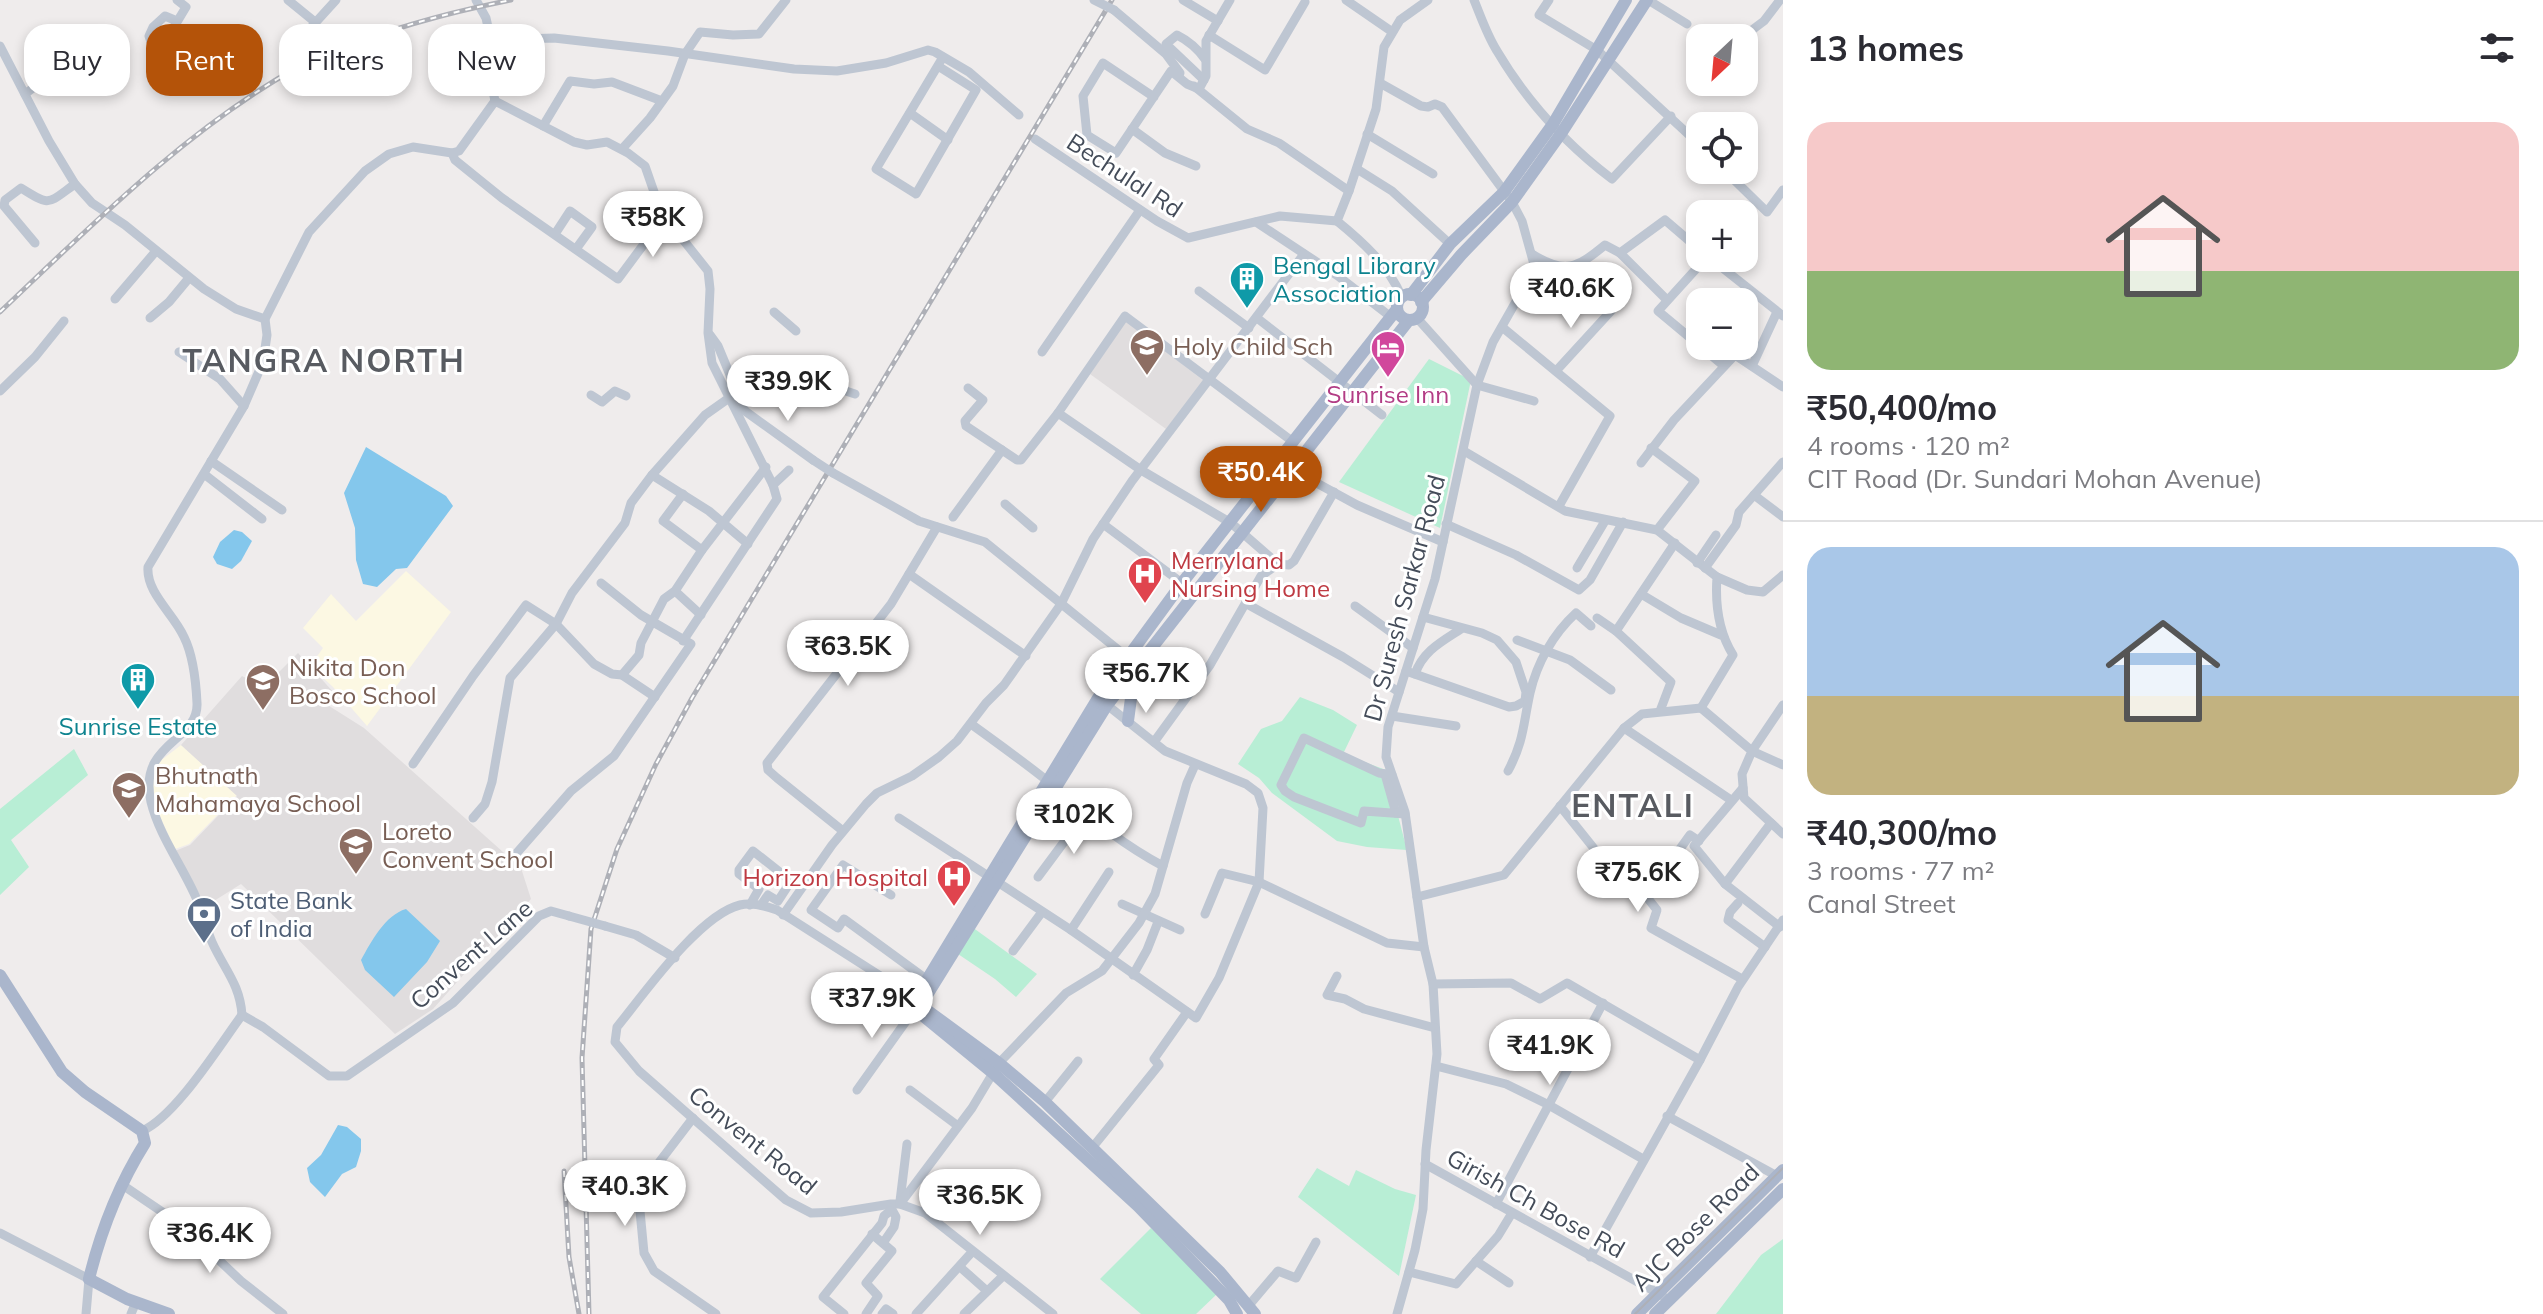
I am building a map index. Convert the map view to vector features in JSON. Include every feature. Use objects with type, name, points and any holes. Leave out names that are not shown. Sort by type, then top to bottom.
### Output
[{"type":"main road","points":[[1558,128],[1626,0]]},
{"type":"main road","points":[[1413,319],[1401,317],[1405,304],[1461,255],[1508,197],[1609,62],[1648,0]]},
{"type":"main road","points":[[1051,785],[1107,705],[1182,583],[1292,441],[1405,304],[1450,244],[1508,197]]},
{"type":"main road","points":[[917,1004],[1051,785],[1098,698],[1132,666],[1243,534],[1352,391],[1422,311],[1405,304]]},
{"type":"main road","points":[[1128,721],[1132,666]]},
{"type":"main road","points":[[917,1004],[926,979],[992,881]]},
{"type":"main road","points":[[0,975],[62,1072],[85,1092],[142,1131],[145,1143],[121,1184],[101,1232],[89,1279],[134,1308],[169,1314]]},
{"type":"main road","points":[[917,1004],[996,1068],[1045,1102],[1220,1272],[1252,1309]]},
{"type":"main road","points":[[996,1068],[1138,1206],[1229,1300],[1237,1314]]},
{"type":"main road","name":"AJC Bose Road","points":[[1637,1314],[1664,1297],[1780,1173]]},
{"type":"main road","points":[[1655,1314],[1664,1297],[1783,1189]]},
{"type":"street","points":[[288,0],[315,22],[336,0]]},
{"type":"street","points":[[476,0],[487,24]]},
{"type":"street","points":[[622,149],[673,86],[685,54],[700,32],[759,34],[786,0]]},
{"type":"street","points":[[1094,0],[1114,10],[1166,54],[1183,77],[1201,85]]},
{"type":"street","points":[[1183,0],[1218,21]]},
{"type":"street","points":[[1201,85],[1206,41],[1230,0]]},
{"type":"street","points":[[1346,0],[1391,31]]},
{"type":"street","points":[[1405,304],[1385,265],[1337,221],[1376,109],[1384,47],[1391,31],[1408,13],[1428,0]]},
{"type":"street","points":[[1474,0],[1495,48],[1529,100],[1587,160],[1612,179],[1671,116]]},
{"type":"street","points":[[1549,0],[1539,15],[1597,50],[1686,131]]},
{"type":"street","points":[[1648,0],[1687,24]]},
{"type":"street","points":[[1758,26],[1781,1]]},
{"type":"street","points":[[177,21],[185,2]]},
{"type":"street","points":[[1209,35],[1265,70],[1305,2]]},
{"type":"street","points":[[1206,62],[1197,48],[1180,36],[1166,44],[1201,85],[1247,129],[1279,143],[1349,191]]},
{"type":"street","points":[[545,38],[794,69],[837,71],[886,63],[928,50],[976,90],[916,194],[876,169],[940,61]]},
{"type":"street","points":[[0,46],[24,92]]},
{"type":"street","points":[[940,61],[969,72],[1019,115]]},
{"type":"street","points":[[1154,97],[1103,63],[1083,96],[1087,135],[1116,153],[1172,71],[1187,84],[1201,85]]},
{"type":"street","points":[[543,126],[570,81],[594,84],[612,82],[662,101]]},
{"type":"street","points":[[1380,83],[1421,106],[1435,104],[1442,107],[1522,221],[1535,268],[1537,265],[1577,301],[1581,296]]},
{"type":"street","points":[[26,96],[75,184],[92,203],[189,278],[236,309],[265,319]]},
{"type":"street","points":[[142,1131],[156,1125],[242,1015],[241,993],[211,941],[201,909],[151,801],[149,776],[152,763],[189,725],[198,706],[185,638],[149,581],[148,567],[244,406],[263,362],[267,335],[265,319],[309,232],[365,171],[389,154],[413,147],[452,153],[463,148],[495,101],[494,96]]},
{"type":"street","points":[[495,101],[581,144],[607,142],[645,166],[666,220],[693,249],[708,271],[708,333],[712,363],[766,467],[777,499],[701,615],[655,697],[614,756],[571,791],[515,855]]},
{"type":"street","points":[[910,113],[948,140]]},
{"type":"street","points":[[1132,129],[1165,153],[1196,166]]},
{"type":"street","points":[[1367,134],[1433,174]]},
{"type":"street","name":"Bechulal Rd","points":[[1035,139],[1140,210],[1188,238],[1280,216],[1337,221]]},
{"type":"street","points":[[452,153],[455,160],[502,198],[618,279],[666,220]]},
{"type":"street","points":[[1357,169],[1392,191],[1450,244]]},
{"type":"street","points":[[35,243],[4,206],[5,200],[21,188],[42,202],[48,202],[75,184]]},
{"type":"street","points":[[1738,184],[1767,212],[1783,190]]},
{"type":"street","points":[[1042,352],[1140,210]]},
{"type":"street","points":[[555,234],[570,211],[592,227],[576,249]]},
{"type":"street","points":[[1620,253],[1665,220],[1686,238]]},
{"type":"street","points":[[1256,222],[1338,276],[1405,304]]},
{"type":"street","points":[[1532,254],[1563,268],[1581,264],[1605,245],[1620,253],[1667,300]]},
{"type":"street","points":[[115,299],[156,251]]},
{"type":"street","points":[[783,915],[843,831],[877,793],[912,776],[939,757],[971,724],[1026,656],[1061,604],[1103,524],[1304,254]]},
{"type":"street","name":"Dr Suresh Sarkar Road","points":[[1397,1314],[1423,1209],[1436,1066],[1433,984],[1400,814],[1388,775],[1388,727],[1399,692],[1410,672],[1413,648],[1443,542],[1477,385],[1493,342],[1535,268]]},
{"type":"street","points":[[1694,272],[1658,311],[1724,366]]},
{"type":"street","points":[[1726,272],[1780,314],[1752,366]]},
{"type":"street","points":[[150,318],[169,302],[189,278]]},
{"type":"street","points":[[1199,291],[1249,328]]},
{"type":"street","points":[[1556,371],[1611,311]]},
{"type":"street","points":[[774,312],[796,331]]},
{"type":"street","points":[[968,388],[983,400],[965,421],[966,426],[1021,460],[1058,413],[1125,316],[1292,441]]},
{"type":"street","points":[[1257,318],[1382,415]]},
{"type":"street","points":[[1413,319],[1477,385],[1534,401]]},
{"type":"street","points":[[0,391],[35,357],[64,321]]},
{"type":"street","points":[[1502,327],[1610,416],[1559,506]]},
{"type":"street","points":[[708,333],[718,346],[745,411],[813,460],[893,509],[985,542],[1132,666]]},
{"type":"street","points":[[179,352],[220,379],[244,406]]},
{"type":"street","points":[[1641,463],[1735,355],[1783,387]]},
{"type":"street","points":[[741,375],[762,391],[777,393],[806,378],[855,394]]},
{"type":"street","points":[[591,395],[602,402],[615,391],[626,396]]},
{"type":"street","points":[[473,818],[485,804],[492,782],[510,678],[556,624],[572,593],[625,523],[631,503],[652,475],[705,415],[729,398]]},
{"type":"street","points":[[1058,413],[1141,470],[1231,523],[1278,564],[1289,565],[1294,561],[1334,492]]},
{"type":"street","points":[[1651,448],[1695,481],[1657,530]]},
{"type":"street","points":[[953,517],[1002,450]]},
{"type":"street","points":[[1464,451],[1565,511],[1657,530],[1717,577],[1747,590],[1763,592],[1783,575]]},
{"type":"street","points":[[211,461],[282,510]]},
{"type":"street","points":[[1701,565],[1736,525],[1739,512],[1783,463]]},
{"type":"street","points":[[622,675],[639,655],[641,643],[664,599],[675,591],[722,522],[766,467]]},
{"type":"street","points":[[1291,469],[1443,542]]},
{"type":"street","points":[[773,485],[789,470]]},
{"type":"street","points":[[204,474],[262,519]]},
{"type":"street","points":[[652,475],[722,522],[748,544]]},
{"type":"street","points":[[683,494],[663,521],[702,550]]},
{"type":"street","points":[[1754,495],[1783,517]]},
{"type":"street","points":[[1005,504],[1033,528]]},
{"type":"street","points":[[1577,568],[1605,521]]},
{"type":"street","points":[[1446,524],[1516,555],[1579,590],[1590,580],[1623,522]]},
{"type":"street","points":[[1103,524],[1182,583]]},
{"type":"street","points":[[843,831],[768,770],[767,763],[891,604],[937,527]]},
{"type":"street","points":[[1701,565],[1716,535]]},
{"type":"street","points":[[1616,631],[1675,543]]},
{"type":"street","points":[[1154,742],[1210,665],[1261,576],[1278,564]]},
{"type":"street","points":[[909,574],[1026,656]]},
{"type":"street","points":[[1417,897],[1504,875],[1624,728],[1642,714],[1701,708],[1733,655],[1721,635],[1717,577]]},
{"type":"street","points":[[601,583],[624,603],[687,642]]},
{"type":"street","points":[[675,591],[701,615]]},
{"type":"street","points":[[1641,594],[1681,618],[1721,635]]},
{"type":"street","points":[[1247,604],[1399,692]]},
{"type":"street","points":[[413,764],[526,605],[556,624],[594,664],[612,674],[622,675],[655,697]]},
{"type":"street","points":[[1355,606],[1413,648]]},
{"type":"street","points":[[1508,771],[1521,747],[1530,691],[1546,649],[1576,613],[1616,631],[1671,682],[1660,711]]},
{"type":"street","points":[[1423,617],[1497,640],[1516,662],[1526,692],[1525,701],[1509,707],[1410,672],[1427,651],[1461,629]]},
{"type":"street","points":[[1517,640],[1570,660],[1611,690]]},
{"type":"street","points":[[899,818],[1071,930],[1133,975],[1156,987],[1196,1018],[1243,925],[1259,882],[1263,808],[1258,793],[1246,784],[1165,751],[1107,705]]},
{"type":"street","points":[[1783,705],[1752,751],[1742,774],[1744,798],[1783,834]]},
{"type":"street","points":[[1701,708],[1752,751],[1783,765]]},
{"type":"street","points":[[1392,716],[1456,726]]},
{"type":"street","points":[[971,724],[1129,849],[1163,866]]},
{"type":"street","points":[[1624,728],[1731,800]]},
{"type":"street","points":[[1388,775],[1304,738],[1281,785],[1294,797],[1361,823],[1364,811],[1400,814]]},
{"type":"street","points":[[844,1314],[823,1297],[958,1126],[996,1068],[1066,993],[1102,971],[1144,915],[1155,894],[1195,765]]},
{"type":"street","points":[[1590,1257],[1742,979],[1782,923],[1725,884],[1694,846],[1743,788]]},
{"type":"street","points":[[1560,806],[1610,873],[1646,896],[1657,910],[1651,928],[1742,979]]},
{"type":"street","points":[[1038,877],[1084,815]]},
{"type":"street","points":[[1725,884],[1771,823]]},
{"type":"street","points":[[1646,896],[1690,835],[1699,841]]},
{"type":"street","points":[[753,851],[791,881],[778,901],[759,889],[739,874],[740,867],[753,851]]},
{"type":"street","points":[[891,895],[843,865],[811,910],[838,928],[844,919],[926,979]]},
{"type":"street","points":[[1071,930],[1109,872]]},
{"type":"street","points":[[1205,914],[1222,873],[1259,882],[1387,943],[1424,947]]},
{"type":"street","points":[[750,905],[759,889]]},
{"type":"street","points":[[761,905],[768,895]]},
{"type":"street","points":[[1738,903],[1728,920],[1765,947]]},
{"type":"street","points":[[1122,904],[1180,930]]},
{"type":"street","points":[[675,958],[696,933],[726,912],[740,905],[761,905],[783,915],[917,1004],[857,1090]]},
{"type":"street","name":"Convent Lane","points":[[242,1015],[329,1076],[347,1076],[453,1003],[539,916],[551,911],[636,935],[675,958]]},
{"type":"street","points":[[1013,951],[1042,912]]},
{"type":"street","points":[[1133,975],[1158,922]]},
{"type":"street","name":"Convent Road","points":[[675,958],[617,1027],[615,1042],[639,1071],[786,1200],[811,1213],[894,1206]]},
{"type":"street","points":[[1337,976],[1327,995],[1345,999],[1364,1009],[1435,1028]]},
{"type":"street","points":[[1433,984],[1511,983],[1540,999],[1567,983],[1700,1060]]},
{"type":"street","points":[[1496,1204],[1603,1003]]},
{"type":"street","points":[[1092,1148],[1159,1065],[1154,1059],[1187,1012]]},
{"type":"street","points":[[1045,1102],[1078,1061]]},
{"type":"street","points":[[1436,1066],[1506,1084],[1643,1159]]},
{"type":"street","points":[[910,1090],[958,1126]]},
{"type":"street","points":[[1667,1116],[1780,1173]]},
{"type":"street","points":[[693,1118],[638,1190],[644,1253],[654,1271],[716,1314]]},
{"type":"street","points":[[883,1243],[894,1227],[894,1206],[907,1144]]},
{"type":"street","name":"Girish Ch Bose Rd","points":[[1425,1164],[1664,1297]]},
{"type":"street","points":[[121,1184],[183,1226],[241,1281],[283,1314]]},
{"type":"street","points":[[894,1206],[925,1213],[1053,1314]]},
{"type":"street","points":[[1409,1272],[1456,1284],[1498,1236],[1512,1213]]},
{"type":"street","points":[[0,1233],[89,1279],[86,1314]]},
{"type":"street","points":[[866,1314],[878,1296],[866,1283],[892,1251],[872,1234]]},
{"type":"street","points":[[1252,1309],[1278,1271],[1296,1278],[1316,1242]]},
{"type":"street","points":[[916,1314],[972,1252]]},
{"type":"street","points":[[1476,1261],[1509,1283]]},
{"type":"street","points":[[960,1267],[987,1291]]},
{"type":"street","points":[[964,1314],[1003,1276]]},
{"type":"street","points":[[1033,1314],[1043,1306]]},
{"type":"street","points":[[882,1314],[886,1309],[893,1314]]},
{"type":"shaded area","name":"Holy Child Sch","points":[[1126,321],[1204,381],[1166,429],[1090,374]]},
{"type":"shaded area","points":[[406,571],[451,612],[367,726],[310,666],[323,648],[303,628],[331,594],[356,621]]},
{"type":"shaded area","name":"Loreto Convent School","points":[[298,653],[335,694],[326,704],[364,728],[521,868],[531,899],[433,1009],[395,1034],[241,884],[206,906],[175,851],[190,845],[237,796],[181,745],[242,676],[264,687]]},
{"type":"shaded area","points":[[181,745],[237,795],[189,844],[175,849],[156,808],[153,787],[155,765]]},
{"type":"green space","points":[[1429,359],[1471,380],[1440,528],[1339,482]]},
{"type":"green space","points":[[1300,697],[1333,710],[1357,725],[1343,754],[1386,770],[1407,850],[1337,841],[1238,764],[1261,729],[1282,721]]},
{"type":"green space","points":[[74,749],[88,775],[11,840],[29,867],[0,895],[0,809]]},
{"type":"green space","points":[[972,927],[1037,974],[1016,997],[958,954]]},
{"type":"green space","points":[[1317,1168],[1349,1186],[1356,1170],[1395,1189],[1416,1195],[1399,1276],[1298,1197]]},
{"type":"green space","points":[[1151,1228],[1218,1293],[1196,1314],[1141,1314],[1100,1279]]},
{"type":"green space","points":[[1783,1239],[1783,1314],[1716,1314],[1761,1255]]},
{"type":"water","points":[[366,447],[446,496],[453,506],[407,568],[396,569],[377,587],[363,584],[356,560],[355,528],[344,493]]},
{"type":"water","points":[[234,530],[242,532],[252,541],[241,561],[232,569],[217,564],[213,557],[220,542]]},
{"type":"water","points":[[406,909],[440,941],[427,962],[394,997],[365,970],[361,960],[385,923]]},
{"type":"water","points":[[338,1125],[347,1127],[361,1139],[361,1151],[356,1167],[342,1174],[325,1197],[310,1182],[307,1168],[321,1155]]},
{"type":"tram line","points":[[1635,1314],[1783,1168]]},
{"type":"railway","points":[[0,312],[141,181],[216,120],[255,93],[296,68],[357,42],[444,15],[511,0]]},
{"type":"railway","points":[[589,1314],[582,1058],[591,929],[617,849],[656,764],[692,698],[1112,0]]},
{"type":"railway","points":[[564,1171],[569,1257],[579,1314]]},
{"type":"place","name":"Bengal Library Association","points":[[1247,310]]},
{"type":"place","name":"Holy Child Sch","points":[[1147,377]]},
{"type":"place","name":"Sunrise Inn","points":[[1388,379]]},
{"type":"place","name":"Merryland Nursing Home","points":[[1145,605]]},
{"type":"place","name":"Sunrise Estate","points":[[138,711]]},
{"type":"place","name":"Nikita Don Bosco School","points":[[263,712]]},
{"type":"place","name":"Bhutnath Mahamaya School","points":[[129,820]]},
{"type":"place","name":"Loreto Convent School","points":[[356,876]]},
{"type":"place","name":"Horizon Hospital","points":[[954,908]]},
{"type":"place","name":"State Bank of India","points":[[204,945]]},
{"type":"district","name":"TANGRA NORTH","points":[[324,360]]},
{"type":"district","name":"ENTALI","points":[[1633,805]]}]
